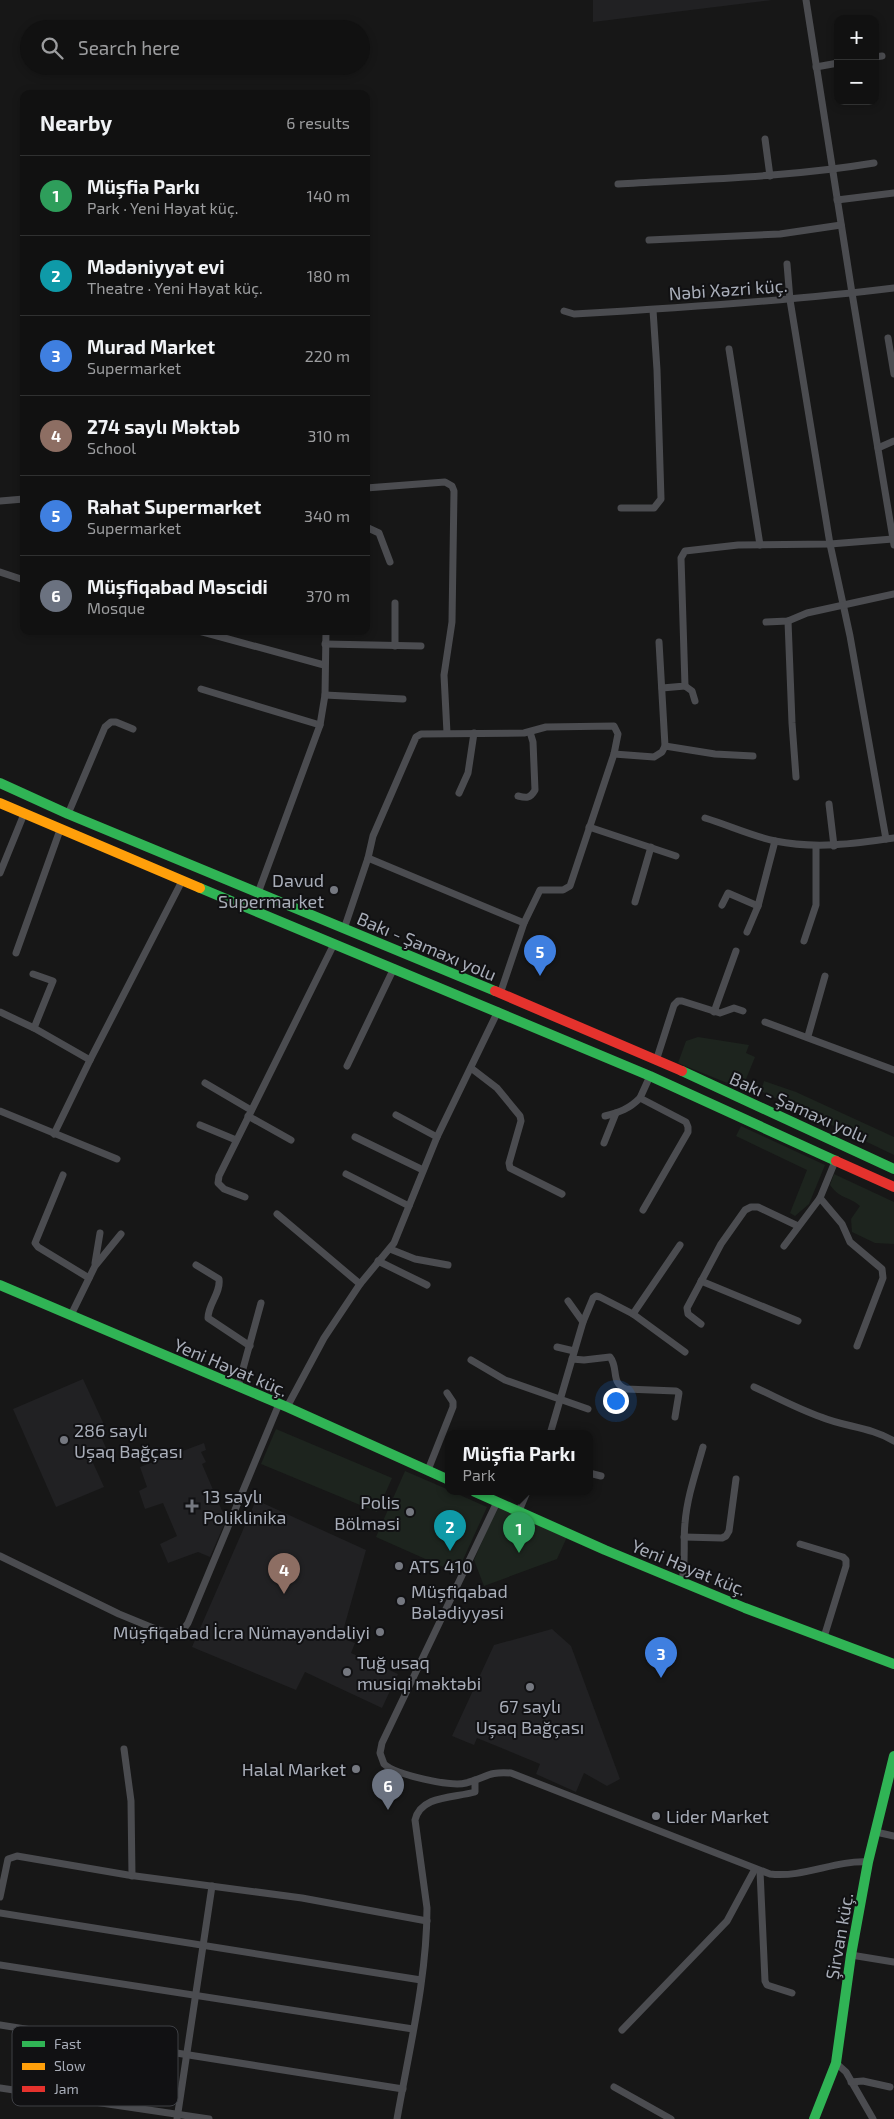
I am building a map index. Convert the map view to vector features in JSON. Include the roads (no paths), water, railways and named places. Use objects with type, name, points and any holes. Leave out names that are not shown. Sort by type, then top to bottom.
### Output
[{"type":"main road","name":"Bakı - Şamaxı yolu","points":[[0,783],[68,814],[656,1061],[894,1169]]},
{"type":"main road","name":"Bakı - Şamaxı yolu","points":[[0,803],[60,830],[650,1076],[894,1187]]},
{"type":"main road","name":"Yeni Həyat küç.","points":[[0,1285],[283,1406],[445,1478]]},
{"type":"main road","name":"Yeni Həyat küç.","points":[[482,1495],[605,1550],[745,1608],[894,1664]]},
{"type":"main road","name":"Şirvan küç.","points":[[814,2119],[824,2099],[836,2063],[851,1955],[868,1862],[891,1782],[894,1756]]},
{"type":"street","points":[[685,686],[682,554],[685,551],[719,546],[893,542],[806,0]]},
{"type":"street","points":[[816,67],[834,64]]},
{"type":"street","points":[[765,139],[770,176]]},
{"type":"street","points":[[618,184],[770,176],[832,170],[874,163]]},
{"type":"street","points":[[837,200],[894,193]]},
{"type":"street","points":[[649,240],[780,234],[841,225]]},
{"type":"street","points":[[787,264],[790,300],[830,544],[850,636],[886,839]]},
{"type":"street","name":"Nəbi Xəzri küç.","points":[[564,311],[574,314],[653,310],[790,300],[894,288]]},
{"type":"street","points":[[621,508],[654,508],[661,500],[653,310]]},
{"type":"street","points":[[888,338],[894,374]]},
{"type":"street","points":[[729,349],[760,545]]},
{"type":"street","points":[[878,448],[894,441]]},
{"type":"street","points":[[370,488],[445,482],[452,486],[454,491],[452,622],[444,674],[447,733]]},
{"type":"street","points":[[0,502],[20,500]]},
{"type":"street","points":[[370,529],[379,533],[390,562]]},
{"type":"street","points":[[0,572],[20,579]]},
{"type":"street","points":[[766,622],[788,621],[807,612],[894,594]]},
{"type":"street","points":[[395,602],[395,646]]},
{"type":"street","points":[[788,621],[796,777]]},
{"type":"street","points":[[215,635],[324,665]]},
{"type":"street","points":[[258,894],[320,724],[325,695],[326,635]]},
{"type":"street","points":[[614,754],[654,757],[662,752],[664,746],[660,642]]},
{"type":"street","points":[[325,644],[421,646]]},
{"type":"street","points":[[662,688],[685,686],[692,691],[695,701]]},
{"type":"street","points":[[201,689],[320,724]]},
{"type":"street","points":[[325,695],[403,699]]},
{"type":"street","points":[[68,814],[105,727],[111,722],[116,722],[133,729]]},
{"type":"street","points":[[344,929],[368,858],[373,836],[416,737],[421,734],[530,732],[546,728],[614,726],[618,734],[614,754],[570,886],[564,890],[540,890],[524,923],[500,994]]},
{"type":"street","points":[[518,796],[527,798],[531,796],[534,790],[533,742],[530,732]]},
{"type":"street","points":[[459,793],[468,773],[474,733]]},
{"type":"street","points":[[664,746],[714,754],[753,756]]},
{"type":"street","points":[[829,804],[834,846]]},
{"type":"street","points":[[0,873],[24,814]]},
{"type":"street","points":[[705,818],[774,841],[816,846],[834,846],[894,838]]},
{"type":"street","points":[[589,827],[676,856]]},
{"type":"street","points":[[16,953],[60,830]]},
{"type":"street","points":[[747,932],[758,906],[774,841]]},
{"type":"street","points":[[804,941],[816,905],[816,846]]},
{"type":"street","points":[[635,902],[652,847]]},
{"type":"street","points":[[368,858],[524,923]]},
{"type":"street","points":[[54,1134],[182,881]]},
{"type":"street","points":[[722,905],[728,893],[758,906]]},
{"type":"street","points":[[245,1197],[224,1189],[218,1183],[219,1176],[334,944]]},
{"type":"street","points":[[714,1012],[736,951]]},
{"type":"street","points":[[347,1066],[394,968]]},
{"type":"street","points":[[33,974],[53,981],[34,1028]]},
{"type":"street","points":[[808,1036],[825,976]]},
{"type":"street","points":[[656,1061],[674,1005],[678,1001],[720,1013],[734,1008],[743,1011]]},
{"type":"street","points":[[0,1012],[34,1028],[90,1060]]},
{"type":"street","points":[[0,1556],[141,1624],[170,1633],[183,1630],[188,1623],[283,1406],[317,1349],[360,1284],[390,1249],[398,1235],[437,1137],[498,1012]]},
{"type":"street","points":[[766,1022],[808,1036],[894,1070]]},
{"type":"street","points":[[470,1068],[497,1088],[520,1116],[520,1128],[509,1163],[510,1168],[562,1194]]},
{"type":"street","points":[[605,1116],[632,1107],[640,1098],[650,1076]]},
{"type":"street","points":[[205,1083],[291,1140]]},
{"type":"street","points":[[640,1098],[686,1122],[688,1126],[688,1132],[643,1210]]},
{"type":"street","points":[[0,1111],[117,1159]]},
{"type":"street","points":[[604,1143],[616,1113]]},
{"type":"street","points":[[396,1115],[437,1137]]},
{"type":"street","points":[[200,1125],[236,1140]]},
{"type":"street","points":[[355,1136],[423,1170]]},
{"type":"street","points":[[784,1246],[820,1198],[836,1159]]},
{"type":"street","points":[[346,1174],[409,1206]]},
{"type":"street","points":[[63,1175],[35,1243],[38,1247],[89,1278]]},
{"type":"street","points":[[820,1198],[842,1224],[850,1242],[882,1269],[883,1278],[857,1346]]},
{"type":"street","points":[[701,1324],[688,1314],[687,1308],[721,1244],[744,1210],[758,1207],[798,1226]]},
{"type":"street","points":[[277,1214],[360,1284]]},
{"type":"street","points":[[95,1266],[100,1233]]},
{"type":"street","points":[[71,1315],[95,1266],[121,1234]]},
{"type":"street","points":[[632,1314],[680,1245]]},
{"type":"street","points":[[390,1249],[415,1259],[448,1265]]},
{"type":"street","points":[[378,1262],[427,1286]]},
{"type":"street","points":[[196,1265],[219,1279],[220,1286],[208,1312],[208,1318],[250,1346]]},
{"type":"street","points":[[701,1281],[798,1320]]},
{"type":"street","points":[[551,1430],[583,1322],[593,1298],[596,1296],[632,1314],[685,1352]]},
{"type":"street","points":[[568,1301],[583,1322]]},
{"type":"street","points":[[238,1387],[262,1303]]},
{"type":"street","points":[[557,1348],[574,1351]]},
{"type":"street","points":[[572,1359],[584,1360],[610,1357],[613,1360],[616,1383],[620,1387],[676,1391],[679,1393],[679,1398],[674,1417]]},
{"type":"street","points":[[471,1360],[505,1380],[588,1409]]},
{"type":"street","points":[[754,1387],[823,1418],[865,1428],[883,1434],[894,1441]]},
{"type":"street","points":[[428,1470],[453,1407],[453,1402],[447,1393]]},
{"type":"street","points":[[682,1581],[685,1560],[684,1537],[691,1487],[703,1447]]},
{"type":"street","points":[[593,1474],[601,1476]]},
{"type":"street","points":[[684,1537],[722,1538],[726,1536],[729,1531],[736,1478]]},
{"type":"street","points":[[519,1511],[526,1495]]},
{"type":"street","points":[[497,1502],[382,1743],[380,1754],[384,1764],[394,1770],[447,1783],[465,1784],[490,1773],[499,1772],[517,1775],[758,1870],[782,1875],[795,1875],[851,1862],[868,1862]]},
{"type":"street","points":[[800,1544],[843,1557],[846,1560],[846,1566],[824,1638]]},
{"type":"street","points":[[124,1749],[132,1800],[132,1876]]},
{"type":"street","points":[[397,2119],[421,1980],[427,1921],[427,1908],[416,1831],[417,1811],[430,1801],[475,1792],[475,1780]]},
{"type":"street","points":[[876,1832],[894,1836]]},
{"type":"street","points":[[0,1897],[8,1860],[17,1856],[132,1876],[302,1898],[427,1921]]},
{"type":"street","points":[[758,1870],[765,1981],[767,1985],[773,1988],[792,1993]]},
{"type":"street","points":[[622,2030],[727,1921],[758,1870]]},
{"type":"street","points":[[178,2116],[212,1886]]},
{"type":"street","points":[[0,1913],[421,1980]]},
{"type":"street","points":[[851,1955],[894,1962]]},
{"type":"street","points":[[0,1965],[413,2029]]},
{"type":"street","points":[[0,2024],[13,2026]]},
{"type":"street","points":[[178,2052],[402,2089]]},
{"type":"street","points":[[836,2063],[846,2072],[873,2119]]},
{"type":"street","points":[[851,2082],[863,2082],[890,2087]]},
{"type":"street","points":[[614,2087],[672,2119]]},
{"type":"street","points":[[114,2106],[209,2119]]},
{"type":"place","name":"Davud Supermarket","points":[[334,890]]},
{"type":"place","name":"Rahat Supermarket","points":[[540,976]]},
{"type":"place","name":"286 saylı Uşaq Bağçası","points":[[64,1440]]},
{"type":"place","name":"13 saylı Poliklinika","points":[[192,1506]]},
{"type":"place","name":"Polis Bölməsi","points":[[410,1512]]},
{"type":"place","name":"Mədəniyyət evi","points":[[450,1551]]},
{"type":"place","name":"Müşfia Parkı","points":[[519,1553]]},
{"type":"place","name":"ATS 410","points":[[399,1566]]},
{"type":"place","name":"274 saylı Məktəb","points":[[284,1594]]},
{"type":"place","name":"Müşfiqabad Bələdiyyəsi","points":[[401,1601]]},
{"type":"place","name":"Müşfiqabad İcra Nümayəndəliyi","points":[[380,1632]]},
{"type":"place","name":"Tuğ usaq musiqi məktəbi","points":[[347,1672]]},
{"type":"place","name":"Murad Market","points":[[661,1678]]},
{"type":"place","name":"67 saylı Uşaq Bağçası","points":[[530,1687]]},
{"type":"place","name":"Halal Market","points":[[356,1769]]},
{"type":"place","name":"Müşfiqabad Məscidi","points":[[388,1810]]},
{"type":"place","name":"Lider Market","points":[[656,1816]]}]
